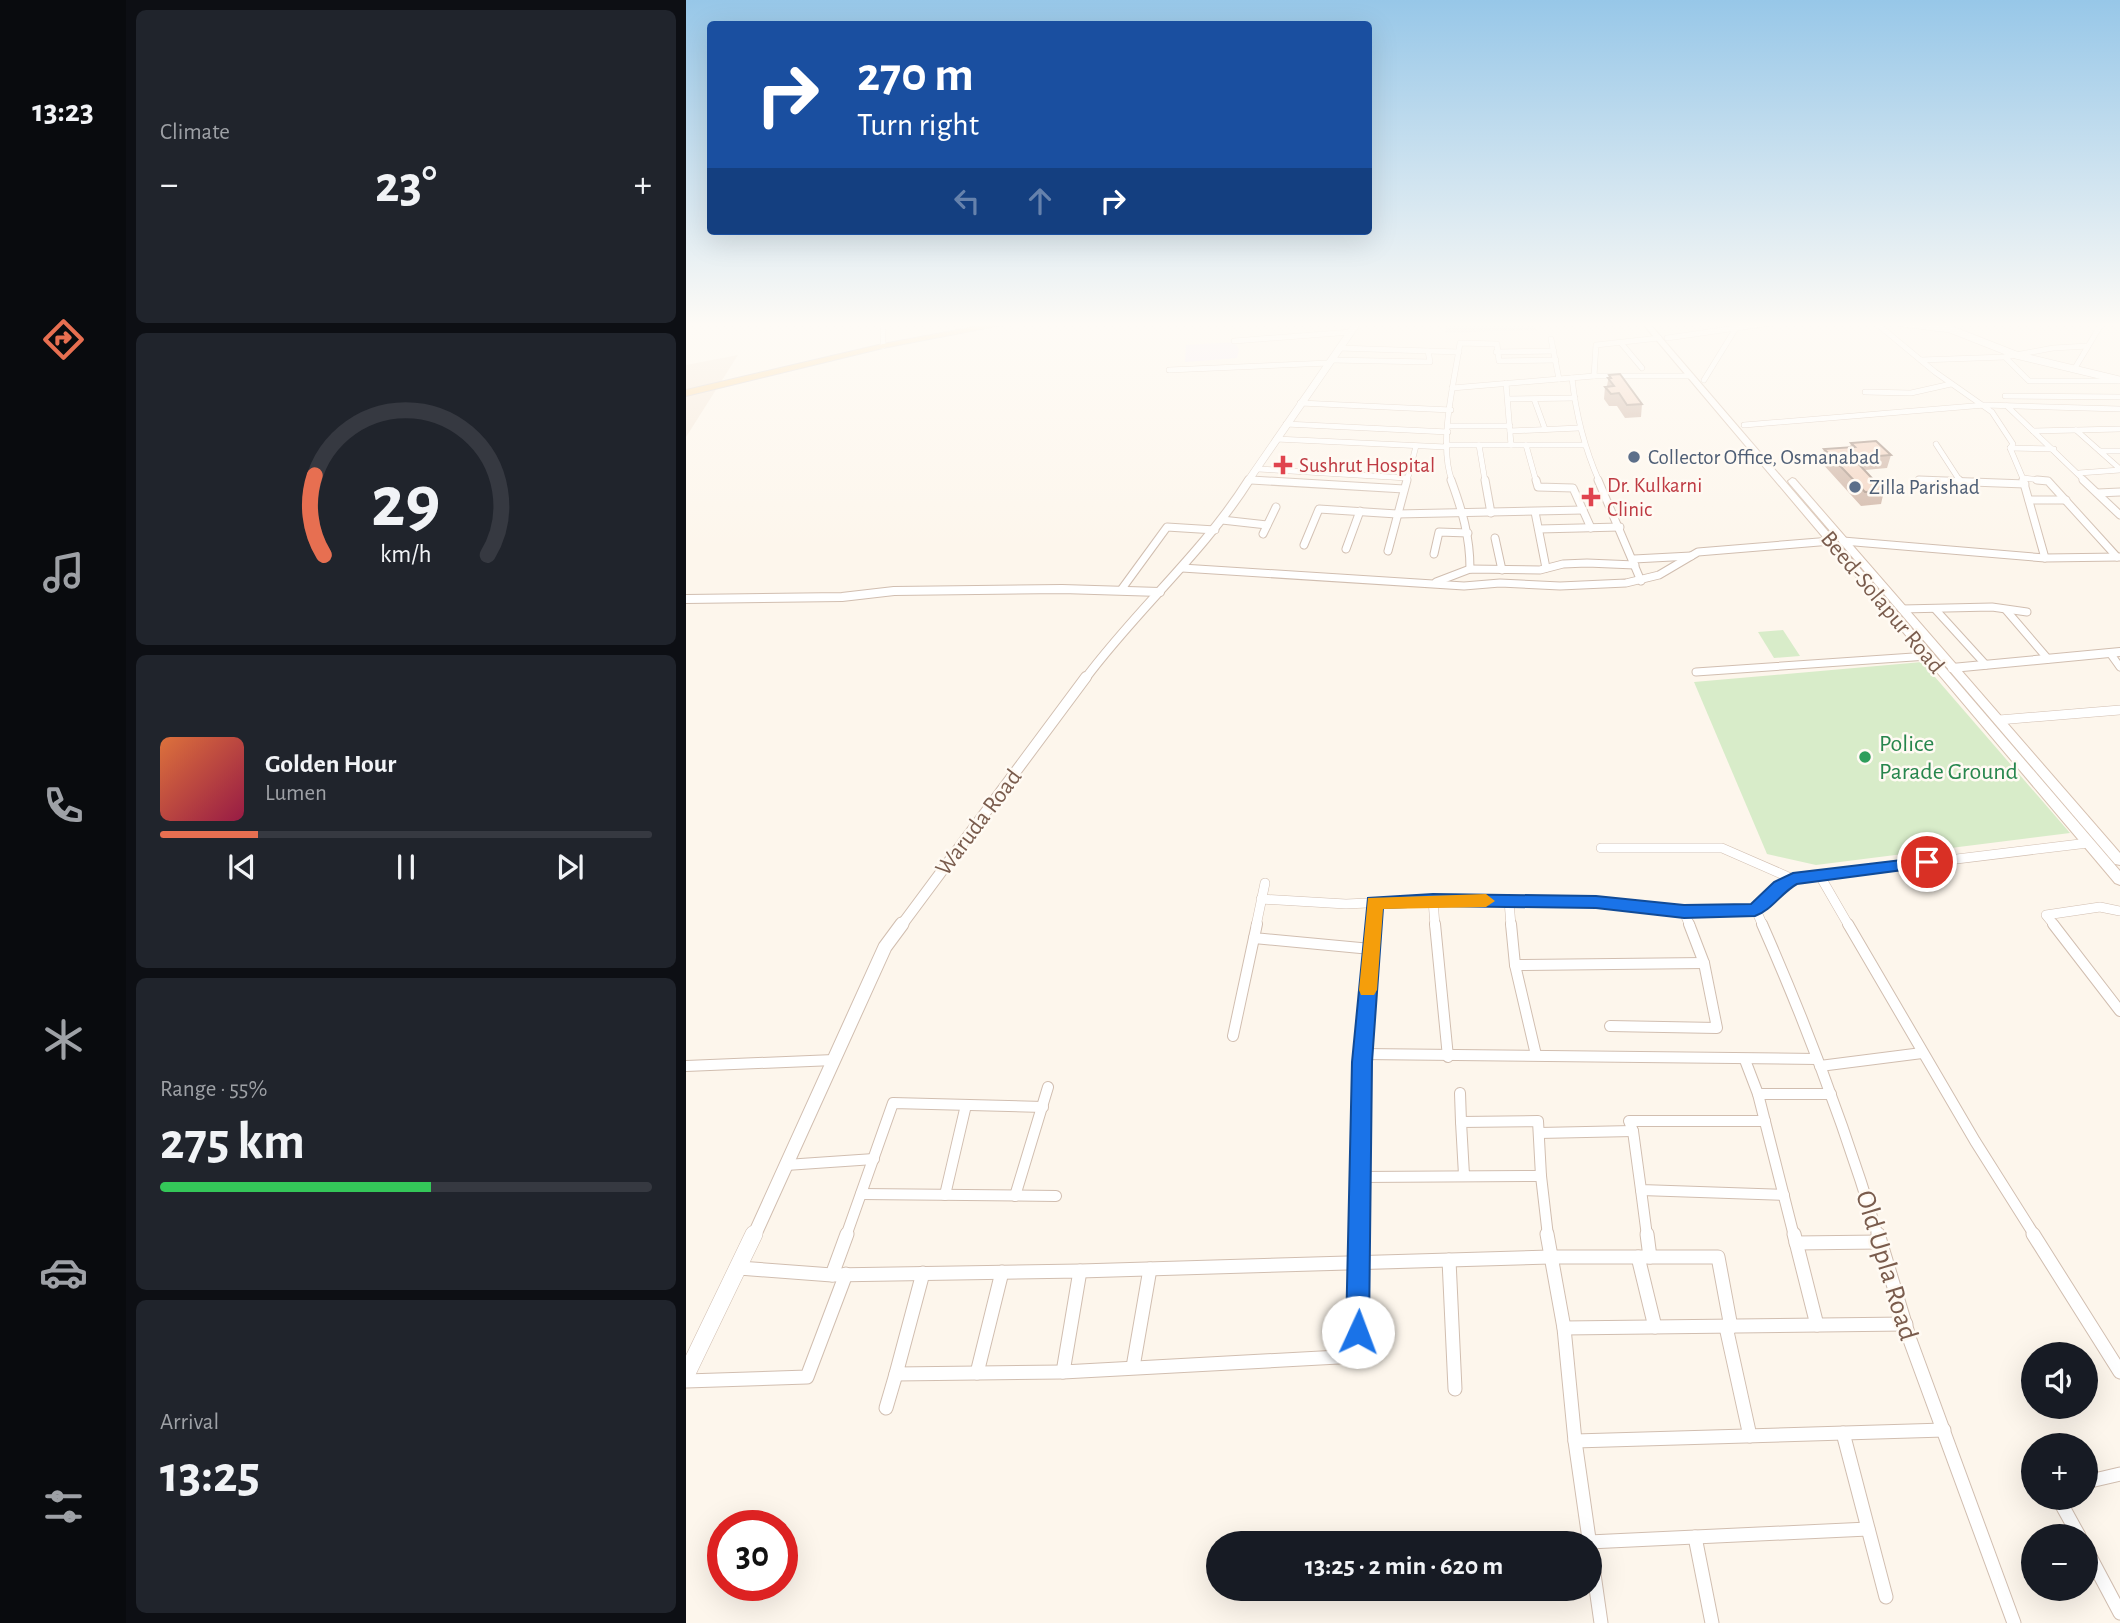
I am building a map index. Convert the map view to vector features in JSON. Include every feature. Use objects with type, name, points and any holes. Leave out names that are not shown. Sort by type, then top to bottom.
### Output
[{"type":"main road","name":"Beed-Solapur Road","points":[[1711,399],[1837,541],[1902,609],[2120,861]]},
{"type":"main road","name":"Beed-Solapur Road","points":[[1721,399],[1928,656],[2120,880]]},
{"type":"street","name":"Waruda Road","points":[[686,1375],[739,1268],[885,947],[1108,649],[1215,530],[1304,399]]},
{"type":"street","points":[[1452,399],[1446,465],[1464,513],[1470,569]]},
{"type":"street","points":[[1511,445],[1508,399],[1545,399]]},
{"type":"street","points":[[1534,399],[1545,429]]},
{"type":"street","points":[[1575,399],[1584,444],[1641,580]]},
{"type":"street","points":[[1975,399],[2004,424],[2013,444],[2010,449]]},
{"type":"street","points":[[2060,399],[2067,407]]},
{"type":"street","points":[[1300,404],[1451,410]]},
{"type":"street","points":[[1744,425],[1985,405],[2120,409]]},
{"type":"street","points":[[2007,407],[2054,449],[2120,515]]},
{"type":"street","points":[[1286,424],[1448,429],[1579,428]]},
{"type":"street","points":[[2033,431],[2120,429]]},
{"type":"street","points":[[2076,430],[2120,470]]},
{"type":"street","points":[[1276,439],[1416,446],[1584,444]]},
{"type":"street","points":[[1936,444],[1960,482]]},
{"type":"street","points":[[1479,445],[1491,513]]},
{"type":"street","points":[[1526,445],[1538,487],[1573,488],[1591,528]]},
{"type":"street","points":[[1388,551],[1416,446]]},
{"type":"street","points":[[2010,449],[2024,481],[2045,558]]},
{"type":"street","points":[[2010,449],[2054,449]]},
{"type":"street","points":[[2100,451],[2120,451]]},
{"type":"street","points":[[1258,469],[1407,478]]},
{"type":"street","points":[[2079,473],[2120,470]]},
{"type":"street","points":[[1251,480],[1404,489]]},
{"type":"street","points":[[1919,480],[2048,481],[2119,557]]},
{"type":"street","points":[[2098,493],[2120,492]]},
{"type":"street","points":[[2029,500],[2066,500]]},
{"type":"street","points":[[1263,534],[1276,507]]},
{"type":"street","points":[[1304,545],[1320,509],[1397,514],[1583,510]]},
{"type":"street","points":[[1346,549],[1360,511]]},
{"type":"street","points":[[1535,512],[1546,568]]},
{"type":"street","points":[[1222,520],[1267,525]]},
{"type":"street","points":[[1121,590],[1167,527],[1215,530]]},
{"type":"street","points":[[1539,529],[1620,527]]},
{"type":"street","points":[[1434,554],[1439,533],[1468,533]]},
{"type":"street","points":[[1495,538],[1502,570]]},
{"type":"street","points":[[1182,568],[1464,586],[1500,583],[1560,586],[1641,580],[1674,568],[1698,552],[1837,541],[2045,558],[2119,557]]},
{"type":"street","points":[[1431,584],[1470,569],[1546,568],[1693,556]]},
{"type":"street","points":[[686,599],[842,597],[894,591],[1160,592]]},
{"type":"street","points":[[1902,609],[1992,607],[2027,612]]},
{"type":"street","points":[[1936,608],[1986,665]]},
{"type":"street","points":[[2006,609],[2048,659]]},
{"type":"street","points":[[1952,668],[2115,653],[2120,667]]},
{"type":"street","points":[[1696,672],[1928,656]]},
{"type":"street","points":[[1999,720],[2120,710]]},
{"type":"street","points":[[1261,900],[1346,904],[1433,900],[1596,902],[1684,912],[1755,910],[1780,886],[1793,879],[2088,843]]},
{"type":"street","points":[[1601,848],[1722,848],[1793,879]]},
{"type":"street","points":[[1820,876],[1923,1053],[2120,1372]]},
{"type":"street","points":[[1233,1036],[1265,883]]},
{"type":"street","points":[[1433,900],[1448,1057]]},
{"type":"street","points":[[1509,901],[1515,965],[1536,1055]]},
{"type":"street","points":[[896,1374],[1063,1373],[1357,1356],[1363,1054],[1374,903]]},
{"type":"street","points":[[2120,914],[2100,907],[2046,915],[2120,1011]]},
{"type":"street","name":"Old Upla Road","points":[[1755,910],[1788,982],[1850,1144],[1906,1324],[2014,1623]]},
{"type":"street","points":[[1610,1026],[1717,1028],[1704,963],[1684,912]]},
{"type":"street","points":[[1254,938],[1371,949]]},
{"type":"street","points":[[1515,965],[1704,963]]},
{"type":"street","points":[[1363,1054],[1448,1057],[1536,1055],[1819,1063],[1923,1053]]},
{"type":"street","points":[[686,1066],[834,1060]]},
{"type":"street","points":[[1745,1060],[1758,1094],[1817,1325]]},
{"type":"street","points":[[1016,1196],[1048,1087]]},
{"type":"street","points":[[1460,1093],[1464,1175]]},
{"type":"street","points":[[1758,1094],[1830,1094]]},
{"type":"street","points":[[832,1275],[893,1103],[1043,1107]]},
{"type":"street","points":[[945,1195],[966,1105]]},
{"type":"street","points":[[1461,1122],[1538,1121],[1549,1257],[1564,1328],[1575,1441],[1588,1531]]},
{"type":"street","points":[[1655,1327],[1644,1257],[1641,1190],[1633,1131],[1629,1121],[1765,1121]]},
{"type":"street","points":[[1539,1133],[1633,1131]]},
{"type":"street","points":[[786,1166],[874,1159]]},
{"type":"street","points":[[1361,1177],[1541,1176]]},
{"type":"street","points":[[1641,1190],[1784,1195]]},
{"type":"street","points":[[861,1194],[1056,1196]]},
{"type":"street","points":[[1796,1243],[1880,1242]]},
{"type":"street","points":[[739,1268],[832,1275],[1080,1271],[1549,1257],[1718,1257],[1750,1436]]},
{"type":"street","points":[[1449,1260],[1455,1389]]},
{"type":"street","points":[[1133,1367],[1150,1269]]},
{"type":"street","points":[[1063,1373],[1080,1271]]},
{"type":"street","points":[[977,1373],[1002,1272]]},
{"type":"street","points":[[886,1408],[923,1273]]},
{"type":"street","points":[[686,1381],[807,1377],[846,1274]]},
{"type":"street","points":[[1564,1328],[1906,1324]]},
{"type":"street","points":[[1575,1441],[1944,1430]]},
{"type":"street","points":[[1843,1433],[1886,1597]]},
{"type":"street","points":[[2098,1479],[2120,1474]]},
{"type":"street","points":[[1602,1541],[1868,1529]]},
{"type":"street","points":[[1695,1537],[1712,1623]]},
{"type":"street","points":[[2098,1572],[2120,1613]]},
{"type":"street","points":[[1598,1601],[1601,1623]]},
{"type":"shaded area","points":[[686,399],[710,399],[686,437]]},
{"type":"green space","points":[[1783,630],[1800,656],[1774,658],[1758,632]]},
{"type":"green space","name":"Police Parade Ground","points":[[1922,662],[2070,833],[1816,865],[1767,854],[1694,682]]},
{"type":"building","points":[[1623,399],[1638,399],[1642,404],[1627,405]]},
{"type":"building","points":[[1876,441],[1891,455],[1853,458],[1884,491],[1865,492],[1824,449],[1855,447],[1851,443]]},
{"type":"slow traffic","points":[[1368,990],[1374,903],[1486,901]]},
{"type":"place","name":"Collector Office, Osmanabad","points":[[1634,457]]},
{"type":"place","name":"Sushrut Hospital","points":[[1283,465]]},
{"type":"place","name":"Zilla Parishad","points":[[1855,487]]},
{"type":"place","name":"Dr. Kulkarni Clinic","points":[[1591,497]]},
{"type":"place","name":"Police Parade Ground","points":[[1865,757]]},
{"type":"route","points":[[1358,1332],[1362,1062],[1374,903],[1433,900],[1596,902],[1684,912],[1755,910],[1780,886],[1793,879],[1927,862]]}]
